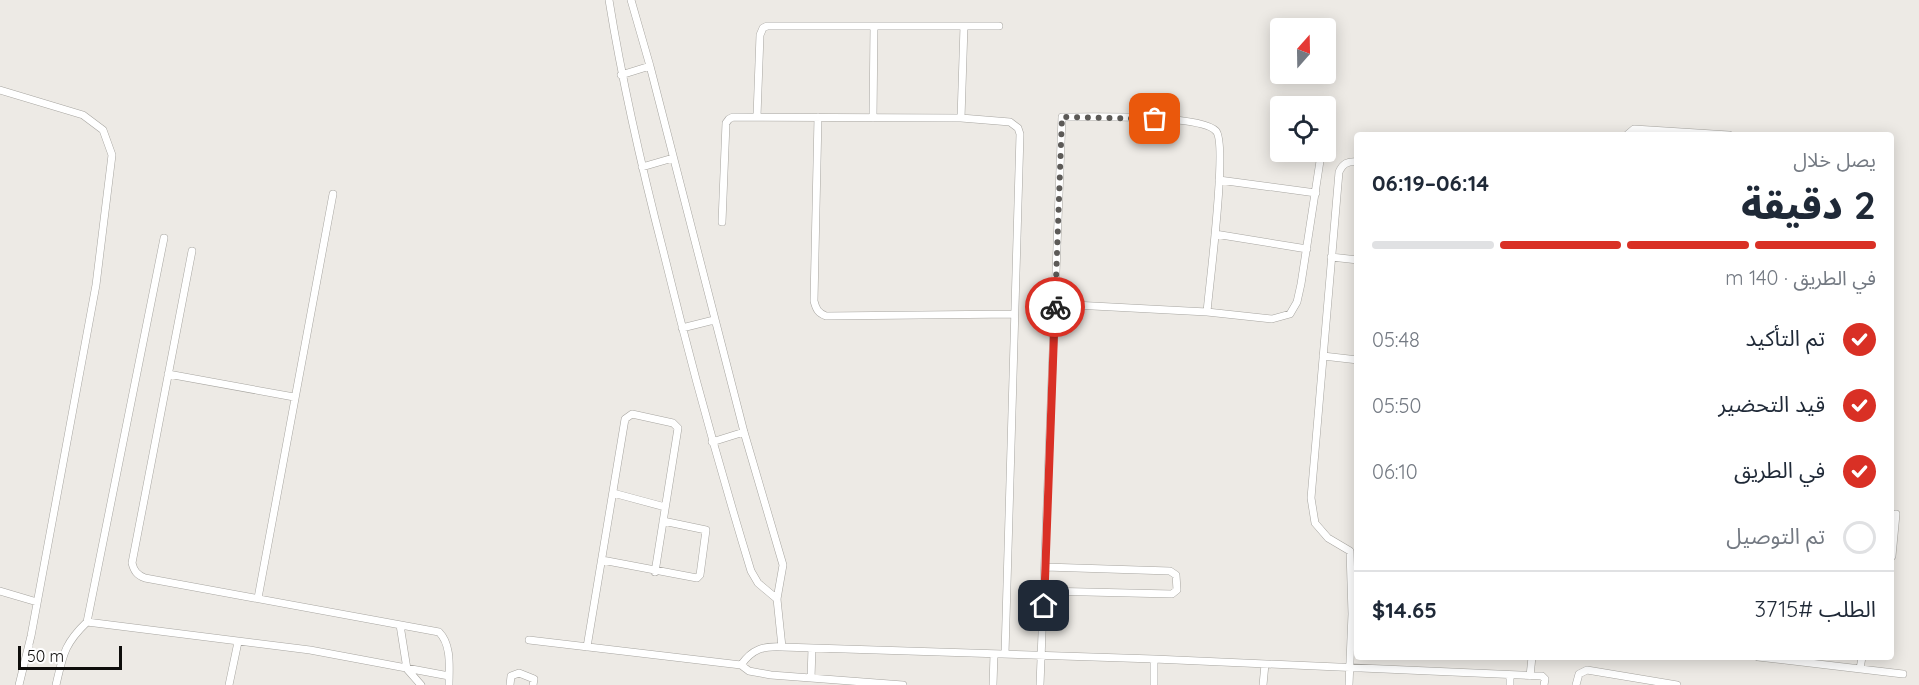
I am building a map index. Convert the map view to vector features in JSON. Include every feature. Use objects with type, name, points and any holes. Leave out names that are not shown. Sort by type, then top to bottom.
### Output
[{"type":"lane","points":[[609,0],[621,75],[642,167],[712,442],[751,571],[758,583],[777,599]]},
{"type":"lane","points":[[631,0],[744,432],[783,565],[777,599],[782,647]]},
{"type":"lane","points":[[757,116],[760,36],[763,28],[767,26],[999,26]]},
{"type":"lane","points":[[873,118],[874,26]]},
{"type":"lane","points":[[961,118],[963,26]]},
{"type":"lane","points":[[621,75],[650,66]]},
{"type":"lane","points":[[0,90],[83,115],[103,129],[112,155],[96,285],[37,602],[19,685]]},
{"type":"lane","points":[[722,222],[726,123],[733,117],[961,118],[1010,122],[1018,128],[1020,134],[1005,654]]},
{"type":"lane","points":[[818,117],[814,301],[820,314],[826,316],[1015,314]]},
{"type":"lane","points":[[1040,685],[1062,117],[1137,118],[1203,124],[1216,131],[1220,139],[1219,180],[1207,312]]},
{"type":"lane","points":[[1630,132],[1634,129],[1682,132]]},
{"type":"lane","points":[[642,167],[673,158]]},
{"type":"lane","points":[[1055,304],[1207,312],[1272,319],[1290,314],[1298,302],[1320,162]]},
{"type":"lane","points":[[1354,162],[1345,164],[1339,172],[1311,498],[1315,523],[1328,538],[1354,551]]},
{"type":"lane","points":[[1219,180],[1316,193]]},
{"type":"lane","points":[[258,598],[333,194]]},
{"type":"lane","points":[[1215,234],[1307,249]]},
{"type":"lane","points":[[56,685],[64,651],[74,635],[87,622],[164,238]]},
{"type":"lane","points":[[192,251],[132,563],[133,568],[136,573],[145,578],[439,632],[448,648],[449,685]]},
{"type":"lane","points":[[1331,257],[1354,260]]},
{"type":"lane","points":[[682,328],[714,320]]},
{"type":"lane","points":[[1323,356],[1354,360]]},
{"type":"lane","points":[[168,374],[294,397]]},
{"type":"lane","points":[[587,647],[626,417],[632,414],[673,423],[678,430],[656,572]]},
{"type":"lane","points":[[712,442],[744,432]]},
{"type":"lane","points":[[613,493],[665,507]]},
{"type":"lane","points":[[1894,535],[1896,514]]},
{"type":"lane","points":[[602,560],[697,578],[700,575],[707,531],[663,521]]},
{"type":"lane","points":[[1044,591],[1172,594],[1176,592],[1177,584],[1176,575],[1170,571],[1045,567]]},
{"type":"lane","points":[[0,591],[37,602]]},
{"type":"lane","points":[[87,622],[310,650],[449,676]]},
{"type":"lane","points":[[400,625],[407,669],[421,685]]},
{"type":"lane","points":[[1349,685],[1354,625]]},
{"type":"lane","points":[[529,640],[741,665],[760,673],[903,685]]},
{"type":"lane","points":[[230,685],[238,642]]},
{"type":"lane","points":[[741,665],[749,654],[768,646],[1530,676],[1544,677],[1544,685]]},
{"type":"lane","points":[[811,678],[812,648]]},
{"type":"lane","points":[[993,685],[994,654]]},
{"type":"lane","points":[[1154,660],[1154,685]]},
{"type":"lane","points":[[1530,676],[1532,660]]},
{"type":"lane","points":[[1792,660],[1903,674]]},
{"type":"lane","points":[[1860,669],[1862,660]]},
{"type":"lane","points":[[1263,685],[1265,664]]},
{"type":"lane","points":[[1576,685],[1579,674],[1587,670],[1677,685]]},
{"type":"lane","points":[[510,685],[511,676],[519,673],[534,679],[533,685]]},
{"type":"lane","points":[[1510,675],[1510,685]]},
{"type":"way so far","points":[[1055,307],[1062,117],[1155,119]]},
{"type":"route","points":[[1044,606],[1055,307]]}]
